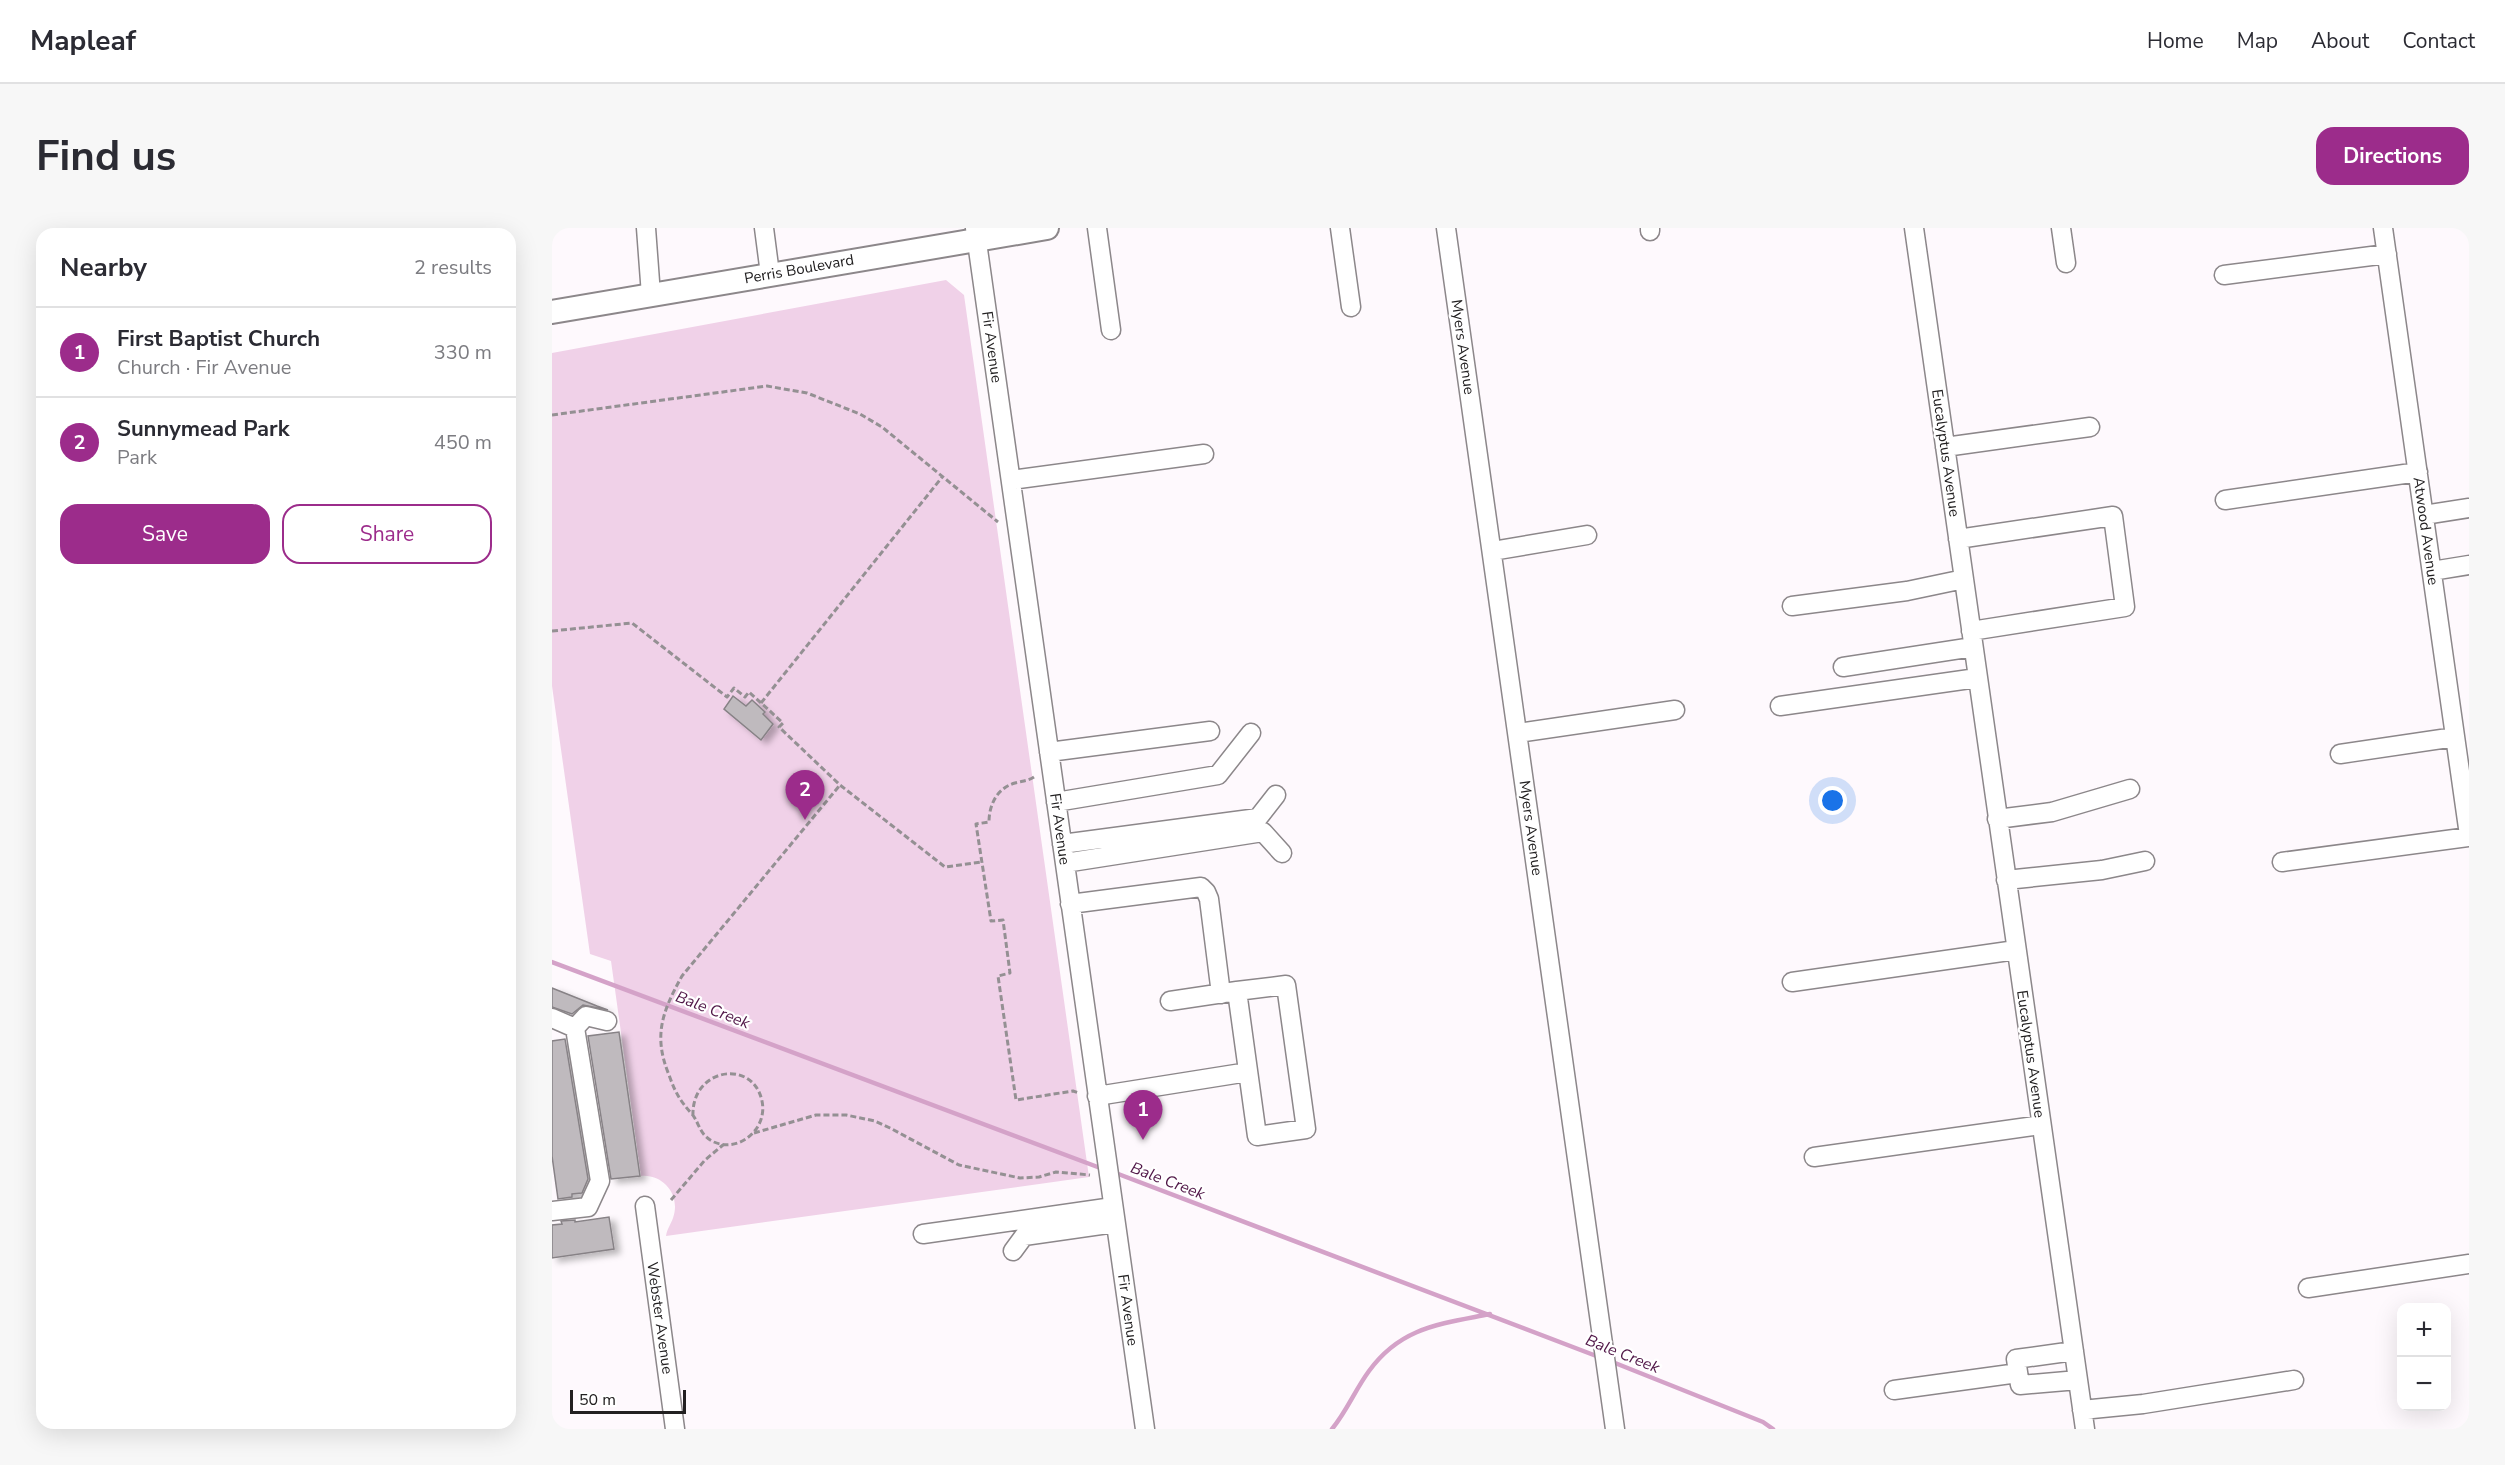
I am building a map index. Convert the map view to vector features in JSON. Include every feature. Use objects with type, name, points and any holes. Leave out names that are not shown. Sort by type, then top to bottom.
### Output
[{"type":"main road","name":"Perris Boulevard","points":[[552,312],[770,274],[976,233],[1047,228]]},
{"type":"street","points":[[646,228],[651,295]]},
{"type":"street","points":[[764,228],[770,274]]},
{"type":"street","points":[[1097,228],[1111,330]]},
{"type":"street","points":[[1340,228],[1351,307]]},
{"type":"street","name":"Myers Avenue","points":[[1446,228],[1615,1429]]},
{"type":"street","name":"Eucalyptus Avenue","points":[[1914,228],[2085,1429]]},
{"type":"street","points":[[2061,228],[2066,263]]},
{"type":"street","name":"Atwood Avenue","points":[[2383,228],[2469,836]]},
{"type":"street","name":"Fir Avenue","points":[[976,233],[1145,1429]]},
{"type":"street","points":[[2224,275],[2387,254]]},
{"type":"street","points":[[1945,447],[2090,427]]},
{"type":"street","points":[[1011,480],[1204,454]]},
{"type":"street","points":[[2225,500],[2418,472]]},
{"type":"street","points":[[2424,515],[2469,508]]},
{"type":"street","points":[[1844,667],[2125,607],[2113,516],[1958,539]]},
{"type":"street","points":[[1492,551],[1587,535]]},
{"type":"street","points":[[2432,571],[2469,565]]},
{"type":"street","points":[[1791,606],[1907,591],[1964,579]]},
{"type":"street","points":[[1780,706],[1977,678]]},
{"type":"street","points":[[1518,733],[1675,710]]},
{"type":"street","points":[[1049,752],[1210,731]]},
{"type":"street","points":[[1056,802],[1218,775],[1251,733]]},
{"type":"street","points":[[2340,754],[2455,737]]},
{"type":"street","points":[[1997,819],[2052,812],[2130,789]]},
{"type":"street","points":[[1062,844],[1258,818],[1276,795]]},
{"type":"street","points":[[1065,863],[1263,832],[1282,854]]},
{"type":"street","points":[[2282,862],[2469,836]]},
{"type":"street","points":[[2006,880],[2102,870],[2145,861]]},
{"type":"street","points":[[1070,904],[1201,887],[1209,899],[1229,993],[1248,1072],[1257,1136],[1306,1130],[1286,985],[1229,993],[1170,1001]]},
{"type":"street","points":[[1792,982],[2016,950]]},
{"type":"street","points":[[575,1028],[586,1016],[607,1021]]},
{"type":"street","points":[[552,1018],[575,1028]]},
{"type":"street","points":[[552,1211],[588,1207],[600,1181],[575,1028]]},
{"type":"street","points":[[1097,1096],[1248,1072]]},
{"type":"street","points":[[1814,1157],[2042,1125]]},
{"type":"street","name":"Webster Avenue","points":[[645,1206],[675,1429]]},
{"type":"street","points":[[923,1234],[1114,1215]]},
{"type":"street","points":[[1013,1251],[1024,1236],[1114,1215]]},
{"type":"street","points":[[2308,1288],[2469,1264]]},
{"type":"street","points":[[2074,1351],[2016,1359],[2020,1385],[2078,1380]]},
{"type":"street","points":[[1894,1390],[2018,1373]]},
{"type":"street","points":[[2082,1410],[2143,1404],[2294,1380]]},
{"type":"path","points":[[552,415],[767,386],[807,393],[860,414],[882,427],[998,522]]},
{"type":"path","points":[[760,704],[943,476]]},
{"type":"path","points":[[552,631],[632,623],[727,697],[734,688],[745,697],[749,692],[783,723],[779,727],[840,785],[945,867],[982,862]]},
{"type":"path","points":[[1034,777],[1011,784],[1003,790],[992,803],[989,822],[976,825],[991,921],[1003,920],[1010,973],[998,976],[1016,1100],[1073,1091],[1079,1094]]},
{"type":"path","points":[[693,1116],[684,1108],[664,1064],[660,1044],[661,1026],[676,986],[840,785]]},
{"type":"path","points":[[732,1074],[752,1083],[762,1101],[760,1124],[754,1133],[746,1140],[729,1144],[713,1142],[697,1126],[693,1116],[696,1094],[711,1078],[732,1074]]},
{"type":"path","points":[[754,1133],[816,1115],[846,1115],[875,1121],[959,1165],[1020,1178],[1039,1177],[1056,1172],[1090,1175]]},
{"type":"path","points":[[729,1137],[729,1144]]},
{"type":"path","points":[[671,1200],[705,1160],[724,1144]]},
{"type":"shaded area","points":[[946,280],[964,295],[1089,1177],[666,1236],[673,1218],[675,1202],[669,1188],[663,1183],[649,1176],[641,1176],[611,961],[590,954],[552,686],[552,353]]},
{"type":"building","points":[[733,696],[746,706],[752,700],[765,712],[763,714],[773,724],[761,740],[724,709]]},
{"type":"building","points":[[552,988],[608,1010],[583,1005],[572,1014],[552,1007]]},
{"type":"building","points":[[619,1032],[640,1176],[611,1179],[588,1036]]},
{"type":"building","points":[[565,1039],[588,1179],[582,1193],[558,1199],[552,1156],[552,1041]]},
{"type":"building","points":[[609,1217],[614,1249],[552,1258],[552,1225],[562,1224],[561,1221],[575,1220],[575,1222]]},
{"type":"waterway","name":"Bale Creek","points":[[552,962],[1103,1169]]},
{"type":"waterway","name":"Bale Creek","points":[[1113,1172],[1599,1357]]},
{"type":"waterway","points":[[1332,1429],[1369,1371],[1394,1345],[1408,1336],[1438,1325],[1490,1314]]},
{"type":"waterway","name":"Bale Creek","points":[[1610,1361],[1763,1422],[1773,1429]]},
{"type":"place","name":"Sunnymead Park","points":[[805,820]]},
{"type":"place","name":"First Baptist Church","points":[[1143,1140]]}]
